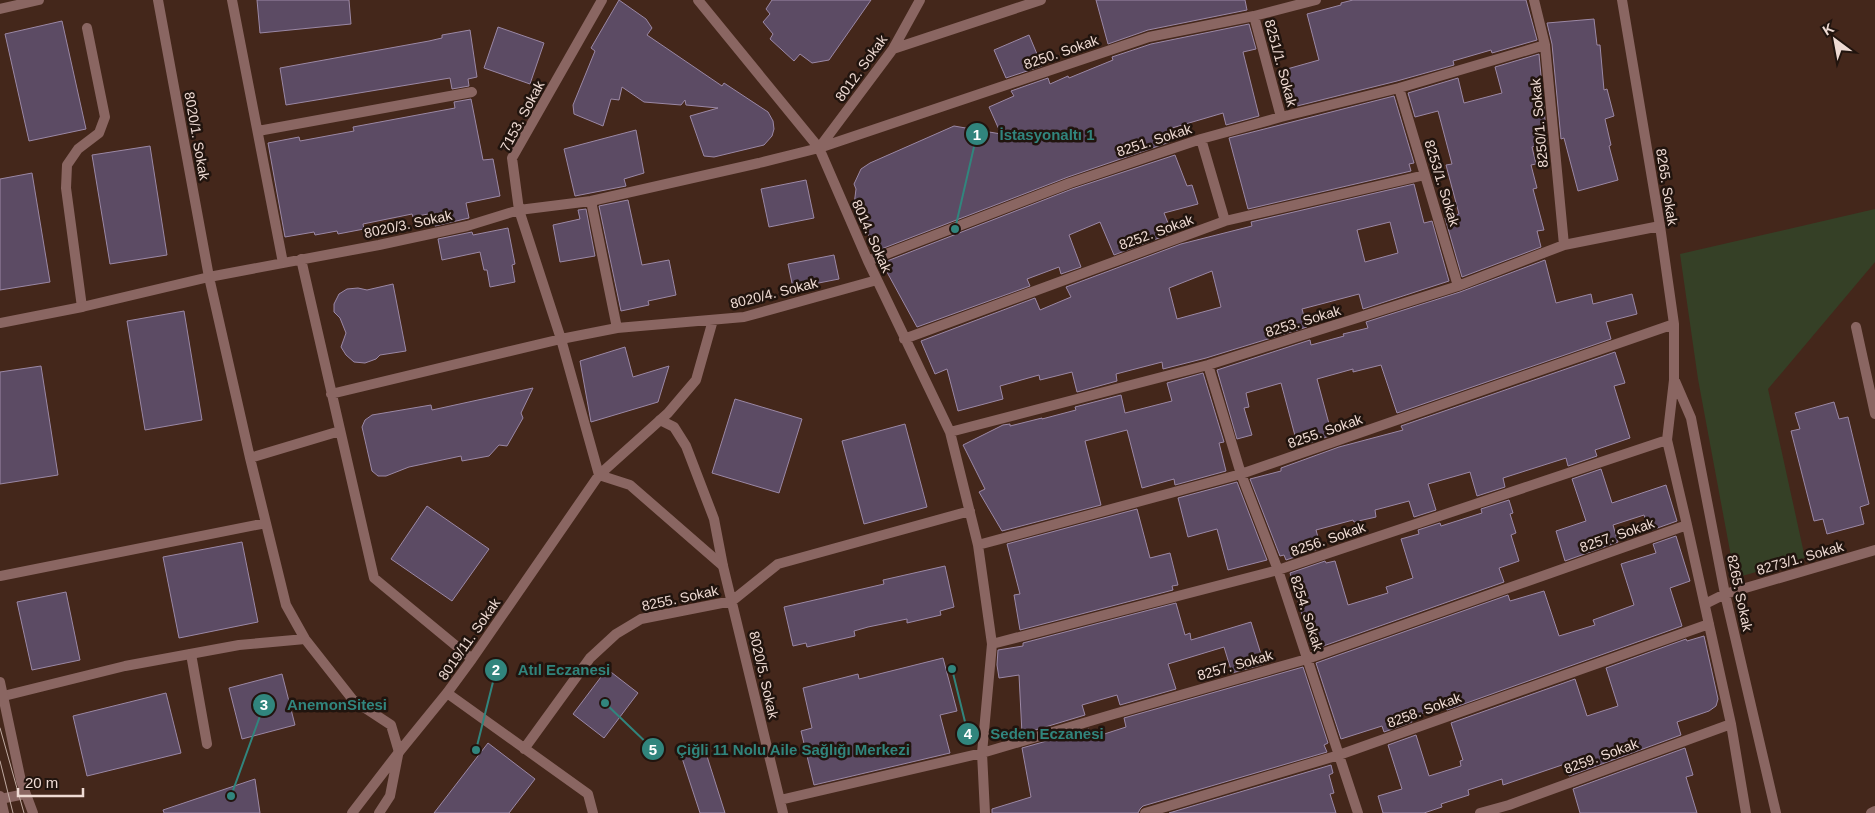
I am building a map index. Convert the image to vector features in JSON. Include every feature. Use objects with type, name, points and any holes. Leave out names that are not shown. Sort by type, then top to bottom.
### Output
[{"type":"street","points":[[0,9],[39,0]]},
{"type":"street","name":"8020/1. Sokak","points":[[158,0],[209,277],[286,605],[305,640],[353,700],[391,725],[399,752]]},
{"type":"street","points":[[232,0],[283,263]]},
{"type":"street","name":"7153. Sokak","points":[[600,475],[561,339],[519,210],[512,158],[602,0]]},
{"type":"street","name":"8014. Sokak","points":[[698,0],[819,148],[868,261],[950,432],[978,545],[992,644],[982,754],[985,813]]},
{"type":"street","name":"8012. Sokak","points":[[819,148],[893,49],[920,0]]},
{"type":"street","points":[[893,49],[1041,0]]},
{"type":"street","name":"8250. Sokak","points":[[819,148],[1149,37],[1254,16],[1316,0]]},
{"type":"street","name":"8250/1. Sokak","points":[[1534,0],[1545,46],[1564,244]]},
{"type":"street","name":"8265. Sokak","points":[[1622,0],[1660,226],[1674,324],[1674,380],[1667,440],[1731,724],[1746,813]]},
{"type":"street","name":"8251/1. Sokak","points":[[1254,16],[1281,116]]},
{"type":"street","points":[[82,307],[66,188],[67,165],[78,149],[99,133],[105,117],[87,28]]},
{"type":"street","name":"8251. Sokak","points":[[868,261],[1070,182],[1201,139],[1281,116],[1399,88],[1545,46]]},
{"type":"street","name":"8253/1. Sokak","points":[[1399,88],[1458,286]]},
{"type":"street","points":[[258,131],[472,92]]},
{"type":"street","points":[[1201,139],[1225,222]]},
{"type":"street","name":"8020/3. Sokak","points":[[0,323],[82,307],[209,277],[467,226],[519,210],[591,202],[819,148]]},
{"type":"street","name":"8252. Sokak","points":[[904,339],[1225,222],[1425,175]]},
{"type":"street","points":[[591,202],[617,328]]},
{"type":"street","name":"8253. Sokak","points":[[950,432],[1208,365],[1458,286],[1564,244],[1660,226]]},
{"type":"street","points":[[302,259],[374,578],[472,660]]},
{"type":"street","name":"8020/4. Sokak","points":[[331,394],[561,339],[617,328],[744,317],[877,280]]},
{"type":"street","name":"8019/11. Sokak","points":[[352,813],[472,660],[600,475],[660,420],[696,380],[713,320]]},
{"type":"street","name":"8255. Sokak","points":[[978,545],[1241,474],[1674,324]]},
{"type":"street","points":[[1856,327],[1875,414]]},
{"type":"street","name":"8254. Sokak","points":[[1208,365],[1241,474],[1278,570],[1358,813]]},
{"type":"street","name":"8265. Sokak","points":[[1674,380],[1691,418],[1725,594],[1776,813]]},
{"type":"street","name":"8020/5. Sokak","points":[[660,420],[674,427],[686,446],[714,519],[723,566],[782,813]]},
{"type":"street","points":[[250,458],[340,431]]},
{"type":"street","name":"8256. Sokak","points":[[992,644],[1278,570],[1667,440]]},
{"type":"street","points":[[600,475],[630,485],[723,566]]},
{"type":"street","name":"8255. Sokak","points":[[524,749],[590,658],[616,634],[641,619],[732,601],[778,564],[970,511]]},
{"type":"street","points":[[0,576],[266,523]]},
{"type":"street","name":"8257. Sokak","points":[[780,800],[982,754],[1307,659],[1687,525]]},
{"type":"street","name":"8273/1. Sokak","points":[[1705,604],[1725,594],[1875,550]]},
{"type":"street","name":"8258. Sokak","points":[[1145,813],[1339,755],[1709,624]]},
{"type":"street","points":[[2,696],[125,666],[240,645],[305,640]]},
{"type":"street","points":[[191,654],[207,744]]},
{"type":"street","points":[[0,682],[25,794],[33,813]]},
{"type":"street","points":[[447,693],[588,794],[593,813]]},
{"type":"street","name":"8259. Sokak","points":[[1480,813],[1509,805],[1731,724]]},
{"type":"street","points":[[379,813],[390,796],[399,752]]},
{"type":"street","points":[[4,813],[0,798],[25,794]]},
{"type":"green space","points":[[1875,209],[1875,262],[1768,389],[1805,558],[1735,578],[1698,379],[1680,254]]},
{"type":"building","points":[[257,0],[349,0],[351,24],[260,33]]},
{"type":"building","points":[[619,0],[646,19],[652,28],[647,35],[722,86],[724,83],[768,112],[773,121],[774,129],[772,136],[764,145],[714,157],[704,156],[690,116],[718,108],[686,105],[685,100],[681,105],[644,102],[622,87],[619,100],[611,99],[603,126],[574,114],[573,105],[595,51],[591,48]]},
{"type":"building","points":[[772,0],[871,0],[829,60],[812,63],[800,54],[794,61],[770,39],[773,34],[763,22],[770,14],[766,9]]},
{"type":"building","points":[[1096,0],[1245,0],[1247,10],[1148,30],[1108,44]]},
{"type":"building","points":[[1353,0],[1526,0],[1537,40],[1492,53],[1491,50],[1453,61],[1454,65],[1297,106],[1287,69],[1319,60],[1307,14]]},
{"type":"building","points":[[1594,19],[1597,45],[1600,45],[1604,90],[1607,89],[1614,116],[1605,119],[1611,145],[1609,146],[1618,180],[1578,191],[1564,138],[1561,139],[1552,44],[1547,23]]},
{"type":"building","points":[[62,21],[86,129],[29,141],[5,34]]},
{"type":"building","points":[[1249,24],[1256,49],[1243,52],[1259,116],[1226,125],[1223,113],[1172,128],[1174,133],[1167,136],[1170,142],[1068,177],[876,251],[854,205],[856,189],[854,184],[861,169],[870,163],[954,126],[1001,134],[989,107],[1014,96],[1011,91],[1048,78],[1050,84],[1068,76],[1069,78],[1113,60],[1112,57],[1151,44]]},
{"type":"building","points":[[498,27],[544,43],[530,84],[484,68]]},
{"type":"building","points":[[470,30],[477,77],[468,79],[469,86],[452,89],[450,78],[286,105],[280,68],[429,41],[442,38],[442,35]]},
{"type":"building","points":[[1029,35],[1042,66],[1006,78],[994,50]]},
{"type":"building","points":[[1539,54],[1547,142],[1532,147],[1536,164],[1531,165],[1537,188],[1533,189],[1544,230],[1537,231],[1541,247],[1462,277],[1445,218],[1459,214],[1446,165],[1452,164],[1438,111],[1415,117],[1408,93],[1458,78],[1464,103],[1502,93],[1495,67]]},
{"type":"building","points":[[1394,96],[1414,163],[1409,164],[1411,171],[1248,209],[1229,138]]},
{"type":"building","points":[[471,99],[483,160],[493,159],[500,196],[466,203],[469,218],[435,226],[433,213],[413,217],[412,214],[363,224],[364,229],[338,234],[337,231],[315,235],[314,232],[285,237],[268,143],[299,137],[300,141],[354,131],[353,127],[455,108],[454,102]]},
{"type":"building","points":[[636,130],[644,173],[624,179],[626,186],[575,196],[564,149]]},
{"type":"building","points":[[150,146],[167,255],[110,264],[92,155]]},
{"type":"building","points":[[1175,155],[1187,186],[1192,185],[1198,204],[1164,213],[1172,233],[1114,255],[1100,222],[1069,235],[1081,267],[1061,274],[1059,267],[1027,279],[1030,286],[917,327],[882,263],[1072,189]]},
{"type":"building","points":[[32,173],[50,282],[0,290],[0,179]]},
{"type":"building","points":[[806,180],[814,218],[769,227],[761,189]]},
{"type":"building","points":[[1414,184],[1424,223],[1432,221],[1449,281],[1363,309],[1359,294],[1302,309],[1307,327],[1163,369],[1162,362],[1116,374],[1117,381],[1077,392],[1072,372],[1040,380],[1039,375],[1000,386],[1003,399],[958,411],[947,369],[935,374],[921,341],[1035,298],[1040,310],[1071,297],[1066,287],[1181,244],[1252,226],[1251,222]],"holes":[[[1390,222],[1398,253],[1365,262],[1357,230]],[[1212,271],[1221,307],[1177,319],[1169,288]]]},
{"type":"building","points":[[628,200],[642,265],[669,260],[676,295],[648,301],[649,305],[621,311],[599,206]]},
{"type":"building","points":[[586,209],[595,256],[560,262],[553,225],[580,219],[578,210]]},
{"type":"building","points":[[508,228],[515,264],[512,265],[515,282],[490,287],[487,270],[484,270],[480,252],[442,260],[438,239],[472,232],[473,235]]},
{"type":"building","points":[[834,255],[839,279],[793,288],[788,264]]},
{"type":"building","points":[[1545,260],[1556,303],[1591,294],[1593,304],[1632,294],[1637,314],[1606,322],[1611,339],[1397,413],[1381,365],[1353,372],[1353,369],[1317,379],[1332,435],[1298,447],[1281,383],[1246,393],[1249,407],[1244,408],[1252,435],[1237,439],[1217,370],[1310,340],[1311,345],[1368,328],[1366,322],[1460,292]]},
{"type":"building","points":[[393,284],[406,351],[380,355],[376,359],[365,363],[354,362],[341,347],[346,333],[340,318],[334,312],[334,304],[339,294],[347,289],[358,288],[367,290]]},
{"type":"building","points":[[184,311],[202,420],[145,430],[127,321]]},
{"type":"building","points":[[625,347],[633,377],[669,366],[658,402],[591,422],[580,361]]},
{"type":"building","points":[[1615,352],[1625,383],[1614,386],[1630,438],[1595,450],[1597,456],[1568,466],[1566,458],[1503,478],[1505,487],[1477,496],[1470,472],[1428,484],[1436,510],[1414,517],[1409,501],[1375,510],[1376,517],[1354,522],[1353,520],[1316,530],[1321,548],[1286,560],[1284,555],[1280,556],[1250,479],[1281,471],[1281,468],[1339,447],[1403,430],[1401,426]]},
{"type":"building","points":[[41,366],[58,475],[0,484],[0,372]]},
{"type":"building","points":[[1203,373],[1224,442],[1219,443],[1226,471],[1175,485],[1174,479],[1142,488],[1127,430],[1085,441],[1101,505],[1002,531],[979,492],[985,489],[963,445],[1003,425],[1010,424],[1010,426],[1042,419],[1076,410],[1075,407],[1121,395],[1125,413],[1172,401],[1167,383]]},
{"type":"building","points":[[533,388],[521,413],[523,418],[507,446],[499,445],[489,456],[462,461],[461,456],[409,467],[386,476],[378,476],[372,471],[362,427],[365,420],[372,415],[431,405],[432,410]]},
{"type":"building","points":[[735,399],[802,419],[779,493],[712,473]]},
{"type":"building","points":[[1834,402],[1839,419],[1848,417],[1869,504],[1860,507],[1864,524],[1827,534],[1823,519],[1814,521],[1791,431],[1800,429],[1795,413]]},
{"type":"building","points":[[905,424],[927,507],[864,524],[842,441]]},
{"type":"building","points":[[1601,469],[1612,503],[1666,485],[1677,521],[1649,531],[1644,515],[1613,525],[1618,542],[1565,561],[1556,531],[1586,521],[1572,479]]},
{"type":"building","points":[[1237,482],[1267,560],[1228,570],[1217,529],[1188,537],[1178,498]]},
{"type":"building","points":[[1509,500],[1513,513],[1510,514],[1516,533],[1511,535],[1519,561],[1499,568],[1504,582],[1312,650],[1290,573],[1325,561],[1326,563],[1335,561],[1348,605],[1388,593],[1386,587],[1413,578],[1401,539],[1419,534],[1418,530],[1440,523],[1441,526],[1482,513],[1481,509]]},
{"type":"building","points":[[427,506],[489,549],[452,601],[391,559]]},
{"type":"building","points":[[1137,509],[1150,558],[1170,553],[1178,585],[1172,586],[1173,590],[1020,630],[1014,595],[1020,594],[1007,544]]},
{"type":"building","points":[[1676,536],[1690,581],[1670,588],[1682,626],[1447,710],[1446,706],[1411,717],[1412,722],[1384,732],[1382,726],[1341,739],[1316,663],[1508,595],[1510,601],[1544,591],[1559,636],[1595,625],[1593,620],[1634,605],[1621,564],[1656,553],[1653,544]]},
{"type":"building","points":[[242,542],[258,622],[179,638],[163,557]]},
{"type":"building","points":[[945,566],[954,607],[940,611],[941,615],[907,623],[907,619],[868,627],[854,631],[855,636],[807,647],[806,643],[793,646],[784,607],[884,584],[883,580]]},
{"type":"building","points":[[66,592],[80,660],[32,670],[17,602]]},
{"type":"building","points":[[1176,603],[1185,635],[1190,633],[1191,640],[1251,622],[1264,664],[1232,673],[1224,647],[1168,664],[1176,689],[1120,705],[1117,695],[1082,705],[1085,715],[1022,734],[1019,675],[999,678],[997,665],[998,650],[1023,646],[1023,643]]},
{"type":"building","points":[[1704,636],[1718,699],[1716,706],[1709,711],[1677,722],[1681,735],[1569,776],[1565,764],[1503,785],[1502,779],[1468,790],[1469,795],[1441,804],[1442,807],[1424,813],[1383,813],[1378,796],[1402,789],[1388,745],[1416,735],[1429,776],[1461,766],[1460,761],[1463,760],[1451,723],[1575,679],[1587,716],[1618,706],[1606,668],[1686,639],[1687,641]]},
{"type":"building","points":[[943,658],[957,711],[940,715],[950,753],[814,785],[801,731],[812,728],[803,688],[858,674],[859,679]]},
{"type":"building","points":[[1303,667],[1328,743],[1324,745],[1327,752],[1143,806],[1138,813],[992,813],[992,809],[1031,797],[1022,748],[1089,729],[1092,738],[1126,727],[1124,718]]},
{"type":"building","points":[[607,669],[638,693],[604,738],[573,714]]},
{"type":"building","points":[[282,674],[295,725],[242,739],[229,688]]},
{"type":"building","points":[[166,693],[181,753],[87,776],[73,716]]},
{"type":"building","points":[[488,743],[535,779],[509,813],[434,813]]},
{"type":"building","points":[[1685,748],[1693,775],[1686,777],[1697,813],[1580,813],[1573,789]]},
{"type":"building","points":[[705,750],[725,813],[700,813],[682,758]]},
{"type":"building","points":[[1331,765],[1333,773],[1329,775],[1334,793],[1330,794],[1336,813],[1169,813]]},
{"type":"building","points":[[255,779],[260,813],[164,813],[163,810]]},
{"type":"tram line","points":[[0,728],[24,813]]},
{"type":"tram line","points":[[0,761],[13,813]]},
{"type":"place","name":"İstasyonaltı 1","points":[[955,229]]},
{"type":"place","name":"Seden Eczanesi","points":[[952,669]]},
{"type":"place","name":"Çiğli 11 Nolu Aile Sağlığı Merkezi","points":[[605,703]]},
{"type":"place","name":"Atıl Eczanesi","points":[[476,750]]},
{"type":"place","name":"AnemonSitesi","points":[[231,796]]}]
